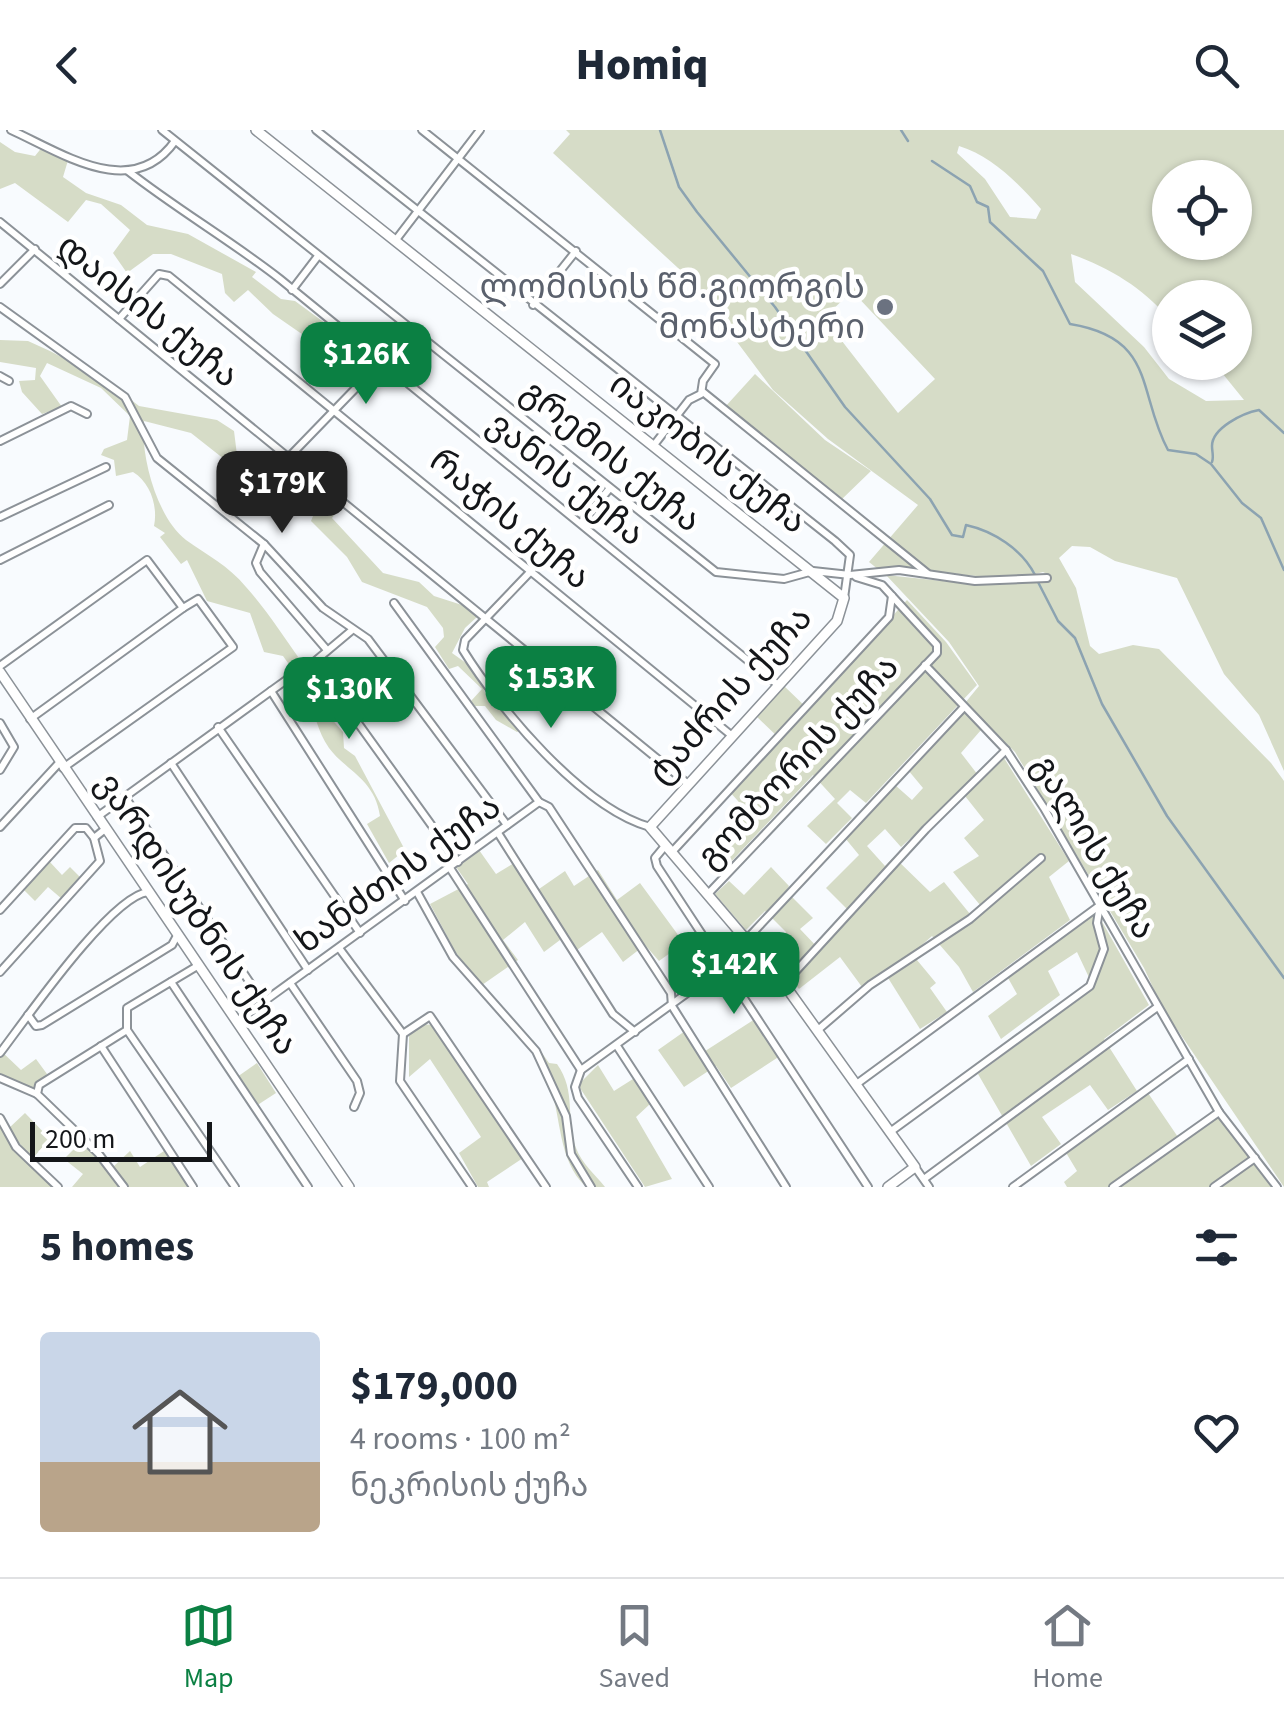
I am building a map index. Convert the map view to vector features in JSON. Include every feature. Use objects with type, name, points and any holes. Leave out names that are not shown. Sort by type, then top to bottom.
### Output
[{"type":"street","points":[[11,130],[110,174],[128,172],[154,161],[174,141]]},
{"type":"street","name":"გრემის ქუჩა","points":[[162,130],[716,572],[784,580],[813,571]]},
{"type":"street","points":[[316,130],[835,541],[850,555],[844,598]]},
{"type":"street","points":[[422,130],[715,364],[703,381],[703,392]]},
{"type":"street","points":[[394,242],[480,130]]},
{"type":"street","name":"იაკობის ქუჩა","points":[[264,132],[394,242],[844,598]]},
{"type":"street","name":"ვანის ქუჩა","points":[[128,172],[184,216],[209,224],[384,362],[778,685]]},
{"type":"street","points":[[0,222],[35,249]]},
{"type":"street","name":"დაისის ქუჩა","points":[[0,284],[35,249],[687,783]]},
{"type":"street","points":[[533,304],[576,251]]},
{"type":"street","points":[[292,290],[318,256]]},
{"type":"street","name":"რაჭის ქუჩა","points":[[118,319],[159,274],[170,276],[731,735]]},
{"type":"street","points":[[0,307],[125,397],[157,458],[264,544],[351,632],[368,640],[507,825]]},
{"type":"street","points":[[290,458],[413,330]]},
{"type":"street","points":[[0,376],[9,381]]},
{"type":"street","points":[[654,444],[676,414],[703,392]]},
{"type":"street","points":[[703,392],[927,574]]},
{"type":"street","points":[[0,440],[71,406],[88,414]]},
{"type":"street","points":[[0,517],[106,467]]},
{"type":"street","points":[[581,523],[610,488]]},
{"type":"street","points":[[0,560],[109,505]]},
{"type":"street","points":[[264,544],[256,562],[260,572],[327,650]]},
{"type":"street","points":[[0,669],[147,560],[183,608]]},
{"type":"street","points":[[532,570],[466,640],[464,650],[491,694],[534,737],[551,763],[594,796],[650,827],[784,984],[927,1183],[1156,1008]]},
{"type":"street","name":"ტაძრის ქუჩა","points":[[813,571],[850,575],[900,570],[975,580],[1047,578]]},
{"type":"street","points":[[850,575],[882,585],[937,645],[937,653],[925,664]]},
{"type":"street","points":[[868,1187],[655,858],[668,850],[890,617],[892,596]]},
{"type":"street","name":"ტაძრის ქუჩა","points":[[650,827],[837,621],[844,598]]},
{"type":"street","points":[[0,827],[61,766],[233,647],[198,600],[29,720]]},
{"type":"street","points":[[394,603],[539,802],[549,806],[670,993],[672,1006],[786,1187]]},
{"type":"street","points":[[351,632],[314,662],[458,862]]},
{"type":"street","name":"გალის ქუჩა","points":[[925,664],[1006,750],[1220,1112],[1277,1187]]},
{"type":"street","name":"გომბორის ქუჩა","points":[[708,894],[925,664]]},
{"type":"street","name":"ვარდისუბნის ქუჩა","points":[[0,669],[29,720],[349,1187]]},
{"type":"street","points":[[96,818],[296,673],[318,669]]},
{"type":"street","points":[[271,691],[405,901]]},
{"type":"street","points":[[746,941],[964,708]]},
{"type":"street","points":[[0,724],[14,747],[0,770]]},
{"type":"street","points":[[218,727],[360,933]]},
{"type":"street","points":[[784,984],[926,829],[1006,750]]},
{"type":"street","points":[[171,763],[308,970]]},
{"type":"street","points":[[125,797],[263,1002]]},
{"type":"street","name":"ხანძთის ქუჩა","points":[[237,1020],[539,802]]},
{"type":"street","points":[[0,910],[75,828],[86,828],[94,838],[100,861],[0,972]]},
{"type":"street","points":[[94,838],[104,830]]},
{"type":"street","points":[[498,834],[612,1014],[635,1032]]},
{"type":"street","points":[[819,1029],[870,985],[970,919],[1041,858]]},
{"type":"street","points":[[450,868],[580,1070],[578,1098],[638,1187]]},
{"type":"street","points":[[0,1053],[122,906],[136,893],[150,892]]},
{"type":"street","points":[[417,892],[453,958],[536,1051],[566,1116],[571,1154],[592,1187]]},
{"type":"street","points":[[858,1083],[1100,905]]},
{"type":"street","points":[[890,1132],[1090,986],[1104,949],[1097,923],[1100,905]]},
{"type":"street","points":[[28,1015],[36,1026],[42,1025],[172,945],[178,934]]},
{"type":"street","points":[[339,948],[404,1034],[400,1081],[472,1187]]},
{"type":"street","points":[[198,965],[126,1008],[126,1030],[235,1187]]},
{"type":"street","points":[[580,1070],[723,967]]},
{"type":"street","points":[[170,982],[308,1187]]},
{"type":"street","points":[[290,983],[357,1080],[360,1094],[354,1107]]},
{"type":"street","points":[[404,1034],[430,1016],[546,1187]]},
{"type":"street","points":[[37,1094],[46,1078],[126,1030]]},
{"type":"street","points":[[101,1046],[192,1187]]},
{"type":"street","points":[[617,1046],[709,1187]]},
{"type":"street","points":[[1013,1187],[1189,1059]]},
{"type":"street","points":[[0,1078],[37,1094],[98,1153],[124,1187]]},
{"type":"street","points":[[1114,1187],[1220,1112]]},
{"type":"street","points":[[0,1118],[16,1147],[58,1187]]},
{"type":"street","points":[[1214,1187],[1255,1158]]},
{"type":"street","points":[[888,1187],[915,1167]]},
{"type":"green space","points":[[566,130],[1284,130],[1284,771],[1259,715],[1224,674],[1177,578],[1115,561],[1090,547],[1072,546],[1059,558],[1076,588],[1090,646],[1099,654],[1133,645],[1159,649],[1284,781],[1284,1187],[1162,1007],[1144,968],[1015,752],[965,703],[979,686],[949,642],[886,575],[980,585],[1047,581],[1051,576],[1043,572],[982,577],[879,570],[869,562],[918,505],[828,439],[773,390],[690,279],[553,153],[570,134]],"holes":[[[959,146],[1004,171],[1041,209],[1036,219],[1010,217],[985,179],[957,153]],[[852,291],[935,379],[898,413],[824,318]]]},
{"type":"green space","points":[[0,142],[15,152],[35,156],[43,146],[69,157],[63,177],[86,193],[121,205],[147,225],[188,234],[256,272],[252,277],[281,299],[295,301],[370,356],[331,343],[322,348],[273,314],[248,290],[234,302],[225,293],[222,274],[171,254],[153,254],[127,273],[113,253],[130,230],[101,204],[86,200],[68,222],[15,183],[0,189]]},
{"type":"green space","points":[[0,340],[28,341],[50,351],[107,381],[139,406],[217,420],[234,431],[237,455],[295,492],[327,505],[336,500],[342,505],[332,518],[383,573],[419,582],[434,596],[462,605],[477,617],[465,628],[452,653],[473,668],[487,696],[522,729],[517,732],[496,720],[485,706],[475,706],[471,701],[482,689],[458,666],[449,669],[435,647],[444,637],[443,628],[427,607],[362,582],[347,557],[311,521],[315,511],[257,485],[191,433],[144,421],[148,468],[167,517],[186,540],[239,580],[301,661],[310,663],[315,675],[301,677],[299,682],[307,694],[320,691],[322,698],[315,700],[343,732],[344,748],[355,756],[405,850],[389,863],[367,824],[380,816],[372,793],[329,748],[309,704],[286,674],[288,663],[283,656],[264,652],[250,613],[207,601],[187,560],[181,564],[160,537],[165,533],[154,526],[154,503],[144,482],[133,472],[116,476],[114,460],[101,455],[104,449],[127,440],[130,416],[101,388],[47,363],[40,376],[62,407],[42,414],[22,392],[19,381],[35,380],[36,368],[0,362]]},
{"type":"green space","points":[[755,374],[825,440],[871,471],[841,500],[725,407]]},
{"type":"green space","points":[[907,600],[946,642],[977,685],[866,803],[850,790],[837,803],[852,818],[826,844],[807,826],[835,799],[813,775],[725,868],[706,850],[746,810],[729,791],[780,739],[755,715],[783,685],[808,709]]},
{"type":"green space","points":[[964,712],[981,730],[961,753],[978,775],[901,847],[885,829],[867,846],[885,866],[894,857],[930,892],[944,882],[970,914],[980,905],[953,872],[979,856],[964,838],[984,820],[965,796],[1004,758],[1069,861],[1049,877],[1070,920],[973,992],[959,967],[932,936],[912,954],[936,983],[930,988],[947,1012],[920,1029],[885,973],[862,987],[840,957],[799,989],[769,954],[786,932],[765,911],[746,930],[715,894],[729,881],[744,895],[771,867],[789,886],[786,891],[813,918],[800,929],[819,949],[852,914],[826,888],[859,855],[845,838],[895,785],[912,800],[923,788],[908,770]]},
{"type":"green space","points":[[479,850],[496,874],[519,860],[539,889],[565,871],[574,886],[598,870],[617,900],[640,883],[684,943],[659,961],[645,945],[623,962],[602,932],[577,950],[568,934],[544,952],[525,922],[503,940],[518,960],[482,985],[456,953],[430,904],[468,884],[456,867]]},
{"type":"green space","points":[[49,861],[62,875],[70,867],[81,878],[62,899],[48,887],[35,901],[23,889]]},
{"type":"green space","points":[[1096,911],[1149,1005],[1104,1039],[1137,1091],[1108,1110],[1090,1085],[1042,1117],[1061,1144],[1031,1166],[978,1074],[1094,988],[1077,952],[1048,971],[1060,995],[1001,1039],[988,1016],[1017,994],[1008,978]]},
{"type":"green space","points":[[755,1019],[780,1056],[731,1088],[716,1066],[684,1087],[658,1050],[685,1031],[699,1055]]},
{"type":"green space","points":[[422,1024],[432,1025],[523,1158],[487,1182],[489,1187],[478,1187],[459,1153],[481,1137],[430,1059],[409,1077],[409,1036]]},
{"type":"green space","points":[[524,1040],[533,1040],[549,1063],[557,1064],[563,1074],[576,1148],[605,1187],[586,1187],[570,1164],[549,1082]]},
{"type":"green space","points":[[0,1050],[21,1070],[36,1059],[47,1074],[33,1089],[0,1074]]},
{"type":"green space","points":[[257,1063],[276,1093],[256,1106],[237,1077]]},
{"type":"green space","points":[[598,1065],[614,1091],[633,1079],[650,1104],[636,1117],[672,1179],[645,1187],[578,1085]]},
{"type":"green space","points":[[1148,1093],[1182,1143],[1219,1116],[1271,1187],[1067,1187],[1064,1182],[1077,1171],[1065,1151]]},
{"type":"green space","points":[[25,1113],[50,1139],[32,1159],[8,1129]]},
{"type":"green space","points":[[0,1123],[4,1131],[55,1187],[0,1187]]},
{"type":"green space","points":[[86,1137],[113,1167],[130,1151],[140,1167],[164,1151],[189,1187],[72,1187],[83,1174],[64,1159]]},
{"type":"waterway","points":[[660,130],[679,187],[697,212],[775,307],[845,407],[930,499],[952,535],[963,537],[966,525],[986,532],[1015,549],[1035,575]]},
{"type":"waterway","points":[[901,130],[908,141]]},
{"type":"waterway","points":[[932,161],[970,186],[977,202],[988,207],[990,222],[1043,271],[1070,324],[1098,331],[1131,355],[1168,450],[1196,454],[1211,464],[1242,503],[1261,518],[1284,570]]},
{"type":"waterway","points":[[1212,462],[1217,433],[1245,414],[1259,410],[1284,433]]},
{"type":"waterway","points":[[1038,582],[1058,621],[1075,638],[1102,704],[1167,816],[1284,978]]},
{"type":"place","name":"ლომისის წმ.გიორგის მონასტერი","points":[[885,307]]}]
